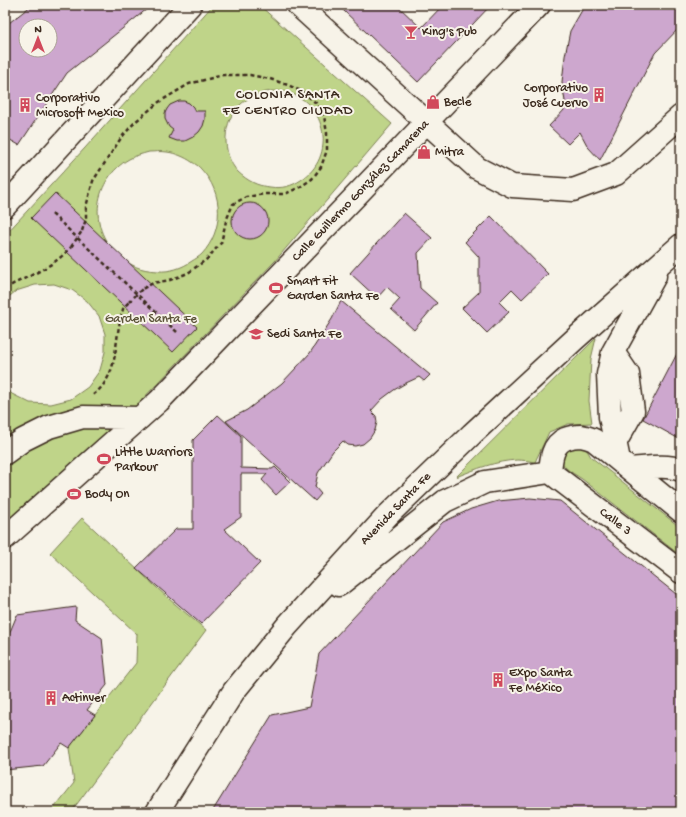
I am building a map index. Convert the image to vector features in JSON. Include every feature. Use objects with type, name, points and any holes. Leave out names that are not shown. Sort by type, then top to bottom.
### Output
[{"type":"street","points":[[5,206],[190,5]]},
{"type":"street","points":[[298,5],[476,168],[512,186],[573,190],[616,174],[681,116]]},
{"type":"street","name":"Calle Guillermo González Camarena","points":[[5,538],[159,401],[539,5]]},
{"type":"street","name":"Avenida Santa Fe","points":[[157,812],[234,691],[287,626],[388,515],[472,434],[575,339],[681,245]]},
{"type":"street","points":[[621,457],[610,417],[608,374],[613,352],[664,261]]},
{"type":"street","points":[[5,453],[23,440],[48,427],[83,417],[140,418]]},
{"type":"street","points":[[287,626],[445,501],[485,482],[550,472],[551,461],[556,447],[561,441],[570,437],[580,436],[594,440],[621,457],[681,510]]},
{"type":"street","points":[[621,457],[659,467],[681,470]]},
{"type":"street","name":"Calle 3","points":[[550,472],[681,572]]},
{"type":"path","points":[[5,289],[12,284],[50,266],[65,254],[82,231],[86,219],[86,207],[93,181],[121,138],[135,122],[160,102],[189,84],[223,75],[250,75],[270,79],[288,85],[303,92],[316,103],[324,116],[327,133],[327,150],[321,166],[312,179],[285,194],[265,194],[246,197],[233,204],[226,221],[221,243],[207,260],[188,273],[170,280],[153,283],[142,289],[123,309],[118,331],[116,354],[110,373],[99,390],[87,399]]},
{"type":"path","points":[[52,214],[177,332]]},
{"type":"green space","name":"Garden Santa Fe","points":[[213,5],[259,5],[392,124],[275,261],[136,406],[5,525],[5,388],[12,394],[30,403],[51,404],[71,399],[88,387],[100,370],[105,352],[105,334],[99,316],[87,301],[72,290],[54,284],[35,285],[16,291],[5,300],[5,235]],"holes":[[[271,91],[287,92],[301,98],[311,107],[318,119],[322,132],[323,145],[320,158],[312,170],[301,180],[290,185],[274,188],[261,186],[245,178],[232,165],[226,147],[227,128],[235,111],[244,101],[259,94]],[[149,152],[173,153],[186,158],[197,165],[209,179],[217,200],[217,223],[209,244],[202,254],[184,266],[176,269],[162,271],[146,270],[126,262],[107,243],[101,231],[98,217],[99,204],[102,191],[108,178],[117,168],[129,159]]]},
{"type":"green space","points":[[596,338],[591,359],[589,401],[592,423],[568,424],[549,432],[535,462],[517,460],[501,462],[479,468],[456,477]]},
{"type":"green space","points":[[582,442],[591,457],[681,528],[681,556],[563,465],[559,456],[559,451]]},
{"type":"green space","points":[[82,518],[169,599],[206,630],[71,812],[51,812],[74,783],[69,748],[136,663],[137,634],[50,553]]},
{"type":"building","name":"Corporativo Microsoft Mexico","points":[[32,5],[152,5],[67,73],[19,145],[5,137],[5,26]]},
{"type":"building","points":[[348,5],[397,5],[421,28],[443,5],[491,5],[418,82],[343,10]]},
{"type":"building","name":"Corporativo José Cuervo","points":[[585,5],[681,5],[681,26],[655,53],[600,160],[588,147],[580,132],[568,144],[549,126],[566,108],[562,82],[565,56],[570,31]]},
{"type":"building","points":[[179,101],[189,103],[195,111],[205,111],[203,126],[199,132],[185,141],[177,141],[169,138],[173,130],[169,127],[165,119],[165,113],[170,105]]},
{"type":"building","points":[[55,193],[197,327],[173,352],[31,218]]},
{"type":"building","points":[[253,203],[263,208],[267,214],[267,228],[263,234],[257,238],[247,239],[237,234],[233,228],[232,218],[237,208],[243,204]]},
{"type":"building","points":[[404,213],[432,238],[418,253],[420,288],[437,303],[414,330],[391,309],[400,299],[387,287],[377,298],[350,273]]},
{"type":"building","points":[[491,216],[548,274],[522,299],[512,289],[499,302],[509,312],[487,333],[462,308],[479,292],[479,257],[465,242]]},
{"type":"building","points":[[341,301],[430,375],[424,381],[419,377],[406,383],[382,399],[371,411],[376,416],[377,422],[375,430],[370,438],[363,444],[355,446],[348,445],[343,441],[333,451],[318,473],[315,487],[321,494],[315,501],[226,421],[247,410],[282,383],[310,353],[332,319]]},
{"type":"building","points":[[681,346],[681,440],[643,419]]},
{"type":"building","points":[[218,415],[241,436],[241,468],[272,469],[275,467],[290,482],[276,495],[262,480],[267,474],[241,474],[241,517],[224,529],[260,563],[201,624],[136,568],[176,529],[193,529],[193,440]]},
{"type":"building","name":"Expo Santa Fe México","points":[[530,498],[560,501],[681,598],[681,812],[212,812],[272,715],[309,707],[319,654],[443,522],[471,509],[498,501]]},
{"type":"building","name":"Actinver","points":[[76,607],[75,620],[102,638],[107,685],[87,710],[95,715],[69,748],[61,743],[43,766],[5,770],[5,642],[17,615]]},
{"type":"place","name":"King's Pub","points":[[411,32]]},
{"type":"place","name":"Corporativo José Cuervo","points":[[599,95]]},
{"type":"place","name":"Becle","points":[[433,102]]},
{"type":"place","name":"Corporativo Microsoft Mexico","points":[[25,105]]},
{"type":"place","name":"Mitra","points":[[424,152]]},
{"type":"place","name":"Smart Fit Garden Santa Fe","points":[[276,288]]},
{"type":"place","name":"Sedi Santa Fe","points":[[256,334]]},
{"type":"place","name":"Little Warriors Parkour","points":[[104,459]]},
{"type":"place","name":"Body On","points":[[74,494]]},
{"type":"place","name":"Expo Santa Fe México","points":[[498,680]]},
{"type":"place","name":"Actinver","points":[[51,698]]},
{"type":"district","name":"COLONIA SANTA FE CENTRO CIUDAD","points":[[288,104]]}]
